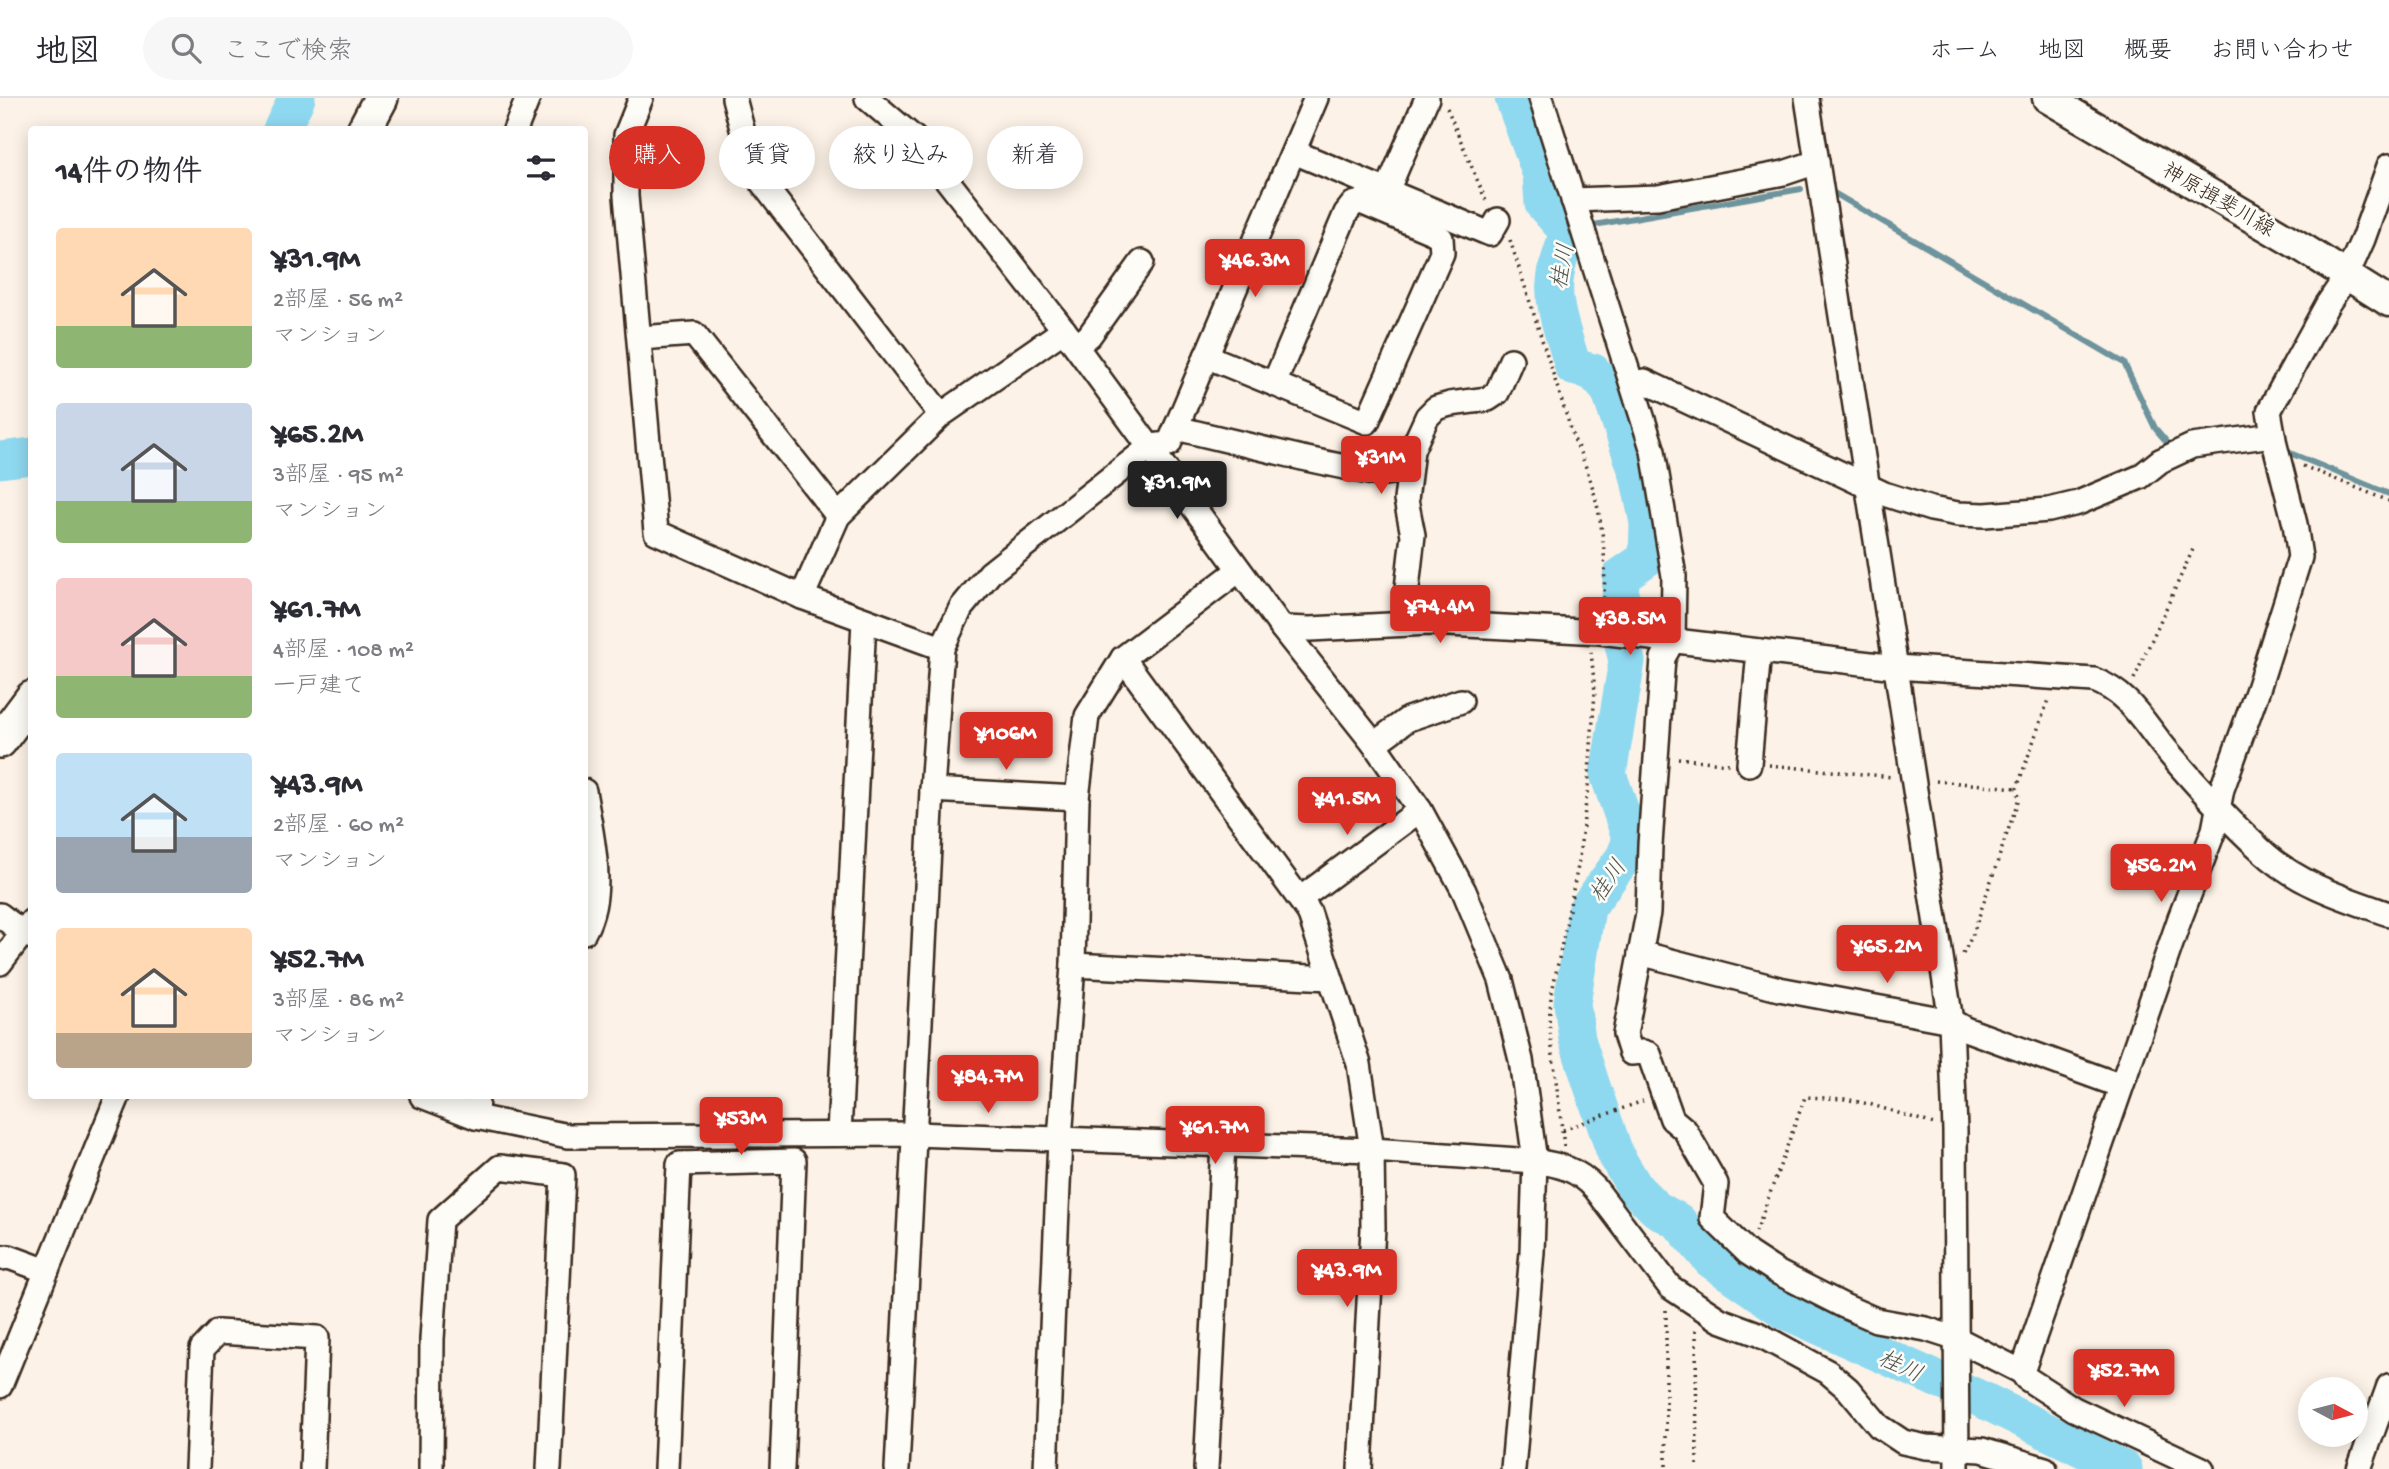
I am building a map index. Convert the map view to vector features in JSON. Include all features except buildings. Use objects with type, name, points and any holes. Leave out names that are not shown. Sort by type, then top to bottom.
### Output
[{"type":"highway","points":[[365,126],[381,98]]},
{"type":"highway","points":[[0,741],[28,703]]},
{"type":"main road","name":"神原揖斐川線","points":[[2047,98],[2303,248],[2389,302]]},
{"type":"street","points":[[517,126],[528,98]]},
{"type":"street","points":[[640,98],[626,135],[626,183],[656,532],[802,597],[942,648]]},
{"type":"street","points":[[734,98],[753,171],[941,415]]},
{"type":"street","points":[[867,98],[915,139],[1070,338],[1282,628],[1374,744],[1420,810],[1464,891],[1501,980],[1521,1060],[1535,1161],[1532,1252],[1513,1469]]},
{"type":"street","points":[[897,1469],[932,790],[942,648],[961,608],[990,573],[1151,446],[1169,444],[1316,98]]},
{"type":"street","points":[[1387,191],[1427,98]]},
{"type":"street","points":[[1541,98],[1653,451],[1671,548],[1675,602],[1663,658],[1648,913],[1625,1034],[1631,1053],[1649,1054],[1672,1119],[1685,1130],[1716,1184],[1712,1219],[1748,1253],[1777,1272],[1876,1320],[1926,1329],[2022,1372],[2026,1378],[2074,1409],[2202,1469]]},
{"type":"street","points":[[1807,98],[1951,1021],[1955,1130],[1957,1459]]},
{"type":"street","points":[[1294,152],[1490,234],[1499,220]]},
{"type":"street","points":[[1573,200],[1658,197],[1784,173],[1817,162]]},
{"type":"street","points":[[2022,1372],[2179,918],[2214,830],[2222,789],[2258,690],[2300,557],[2269,411],[2327,305],[2347,277],[2389,166]]},
{"type":"street","points":[[1206,356],[1274,384],[1367,422],[1443,253],[1441,238],[1361,202],[1353,204],[1346,213],[1274,384]]},
{"type":"street","points":[[802,597],[838,516],[941,415],[1070,338],[1089,336],[1142,262]]},
{"type":"street","points":[[640,338],[694,334],[838,516]]},
{"type":"street","points":[[1176,428],[1378,474],[1392,472],[1402,465],[1412,450],[1427,416],[1436,408],[1450,404],[1488,399],[1497,393],[1511,360]]},
{"type":"street","points":[[1632,383],[1644,381],[1868,487],[1901,500],[1958,514],[1985,515],[2049,510],[2078,503],[2140,477],[2160,461],[2192,446],[2273,435]]},
{"type":"street","points":[[1403,624],[1413,535],[1406,500],[1412,450]]},
{"type":"street","points":[[1045,1469],[1060,1139],[1073,965],[1077,798],[1087,716],[1123,658],[1239,570]]},
{"type":"street","points":[[839,1134],[864,620]]},
{"type":"street","points":[[1282,628],[1310,629],[1429,622],[1594,632],[1896,667],[2094,680],[2111,687],[2126,698],[2166,750],[2218,809],[2262,852],[2293,876],[2389,914]]},
{"type":"street","points":[[1749,764],[1759,650]]},
{"type":"street","points":[[1123,658],[1309,912],[1359,1064],[1372,1150],[1373,1228],[1360,1469]]},
{"type":"street","points":[[1374,744],[1408,719],[1461,701]]},
{"type":"street","points":[[932,790],[1077,798]]},
{"type":"street","points":[[1300,899],[1420,810]]},
{"type":"street","points":[[588,819],[596,876],[591,920],[588,925]]},
{"type":"street","points":[[0,915],[28,929]]},
{"type":"street","points":[[0,963],[28,931]]},
{"type":"street","points":[[1640,953],[1779,989],[1951,1021],[1965,1029],[2113,1083]]},
{"type":"street","points":[[1073,965],[1330,978]]},
{"type":"street","points":[[0,1386],[117,1099]]},
{"type":"street","points":[[438,1099],[477,1106],[568,1136],[914,1134],[1372,1150],[1560,1165],[1584,1176],[1595,1188],[1670,1287],[1720,1320],[1758,1334],[1828,1372],[1848,1389],[1879,1426],[1903,1442],[1926,1447],[1957,1459],[1982,1450],[2045,1469]]},
{"type":"street","points":[[1206,1469],[1223,1145]]},
{"type":"street","points":[[666,1469],[680,1164],[794,1161],[782,1469]]},
{"type":"street","points":[[431,1469],[432,1339],[440,1220],[500,1167],[563,1175],[549,1469]]},
{"type":"street","points":[[0,1258],[9,1257],[47,1271]]},
{"type":"street","points":[[197,1469],[202,1349],[218,1332],[317,1338],[312,1469]]},
{"type":"street","points":[[2359,1469],[2389,1386]]},
{"type":"path","points":[[1443,98],[1490,209],[1506,229],[1574,439],[1587,466],[1604,544],[1604,597],[1594,632],[1595,692],[1588,786],[1578,866],[1551,997],[1549,1023],[1565,1145],[1560,1165]]},
{"type":"path","points":[[2279,459],[2288,460],[2389,502]]},
{"type":"path","points":[[2126,698],[2194,547]]},
{"type":"path","points":[[1946,989],[1973,934],[2019,799],[2017,788],[2050,695],[2052,678]]},
{"type":"path","points":[[1656,756],[2017,788]]},
{"type":"path","points":[[1748,1253],[1805,1097],[1845,1099],[1869,1104],[1955,1130]]},
{"type":"path","points":[[1563,1130],[1647,1100]]},
{"type":"path","points":[[1666,1469],[1666,1299],[1670,1287]]},
{"type":"path","points":[[1697,1469],[1696,1324],[1702,1308]]},
{"type":"waterway","name":"桂川","points":[[283,126],[297,98]]},
{"type":"waterway","name":"桂川","points":[[1513,98],[1541,175],[1543,204],[1567,231],[1557,269],[1555,297],[1559,321],[1573,367],[1593,372],[1609,390],[1638,475],[1648,523],[1647,558],[1621,576],[1619,628],[1627,661],[1608,774],[1631,840],[1624,857],[1587,908],[1572,1003],[1577,1039],[1616,1156],[1636,1189],[1656,1209],[1678,1221],[1711,1260],[1785,1311],[1983,1400],[2124,1469]]},
{"type":"waterway","points":[[1588,226],[1801,189]]},
{"type":"waterway","points":[[1834,193],[2124,363],[2155,428],[2171,447]]},
{"type":"waterway","points":[[1613,404],[1631,401]]},
{"type":"waterway","points":[[2290,453],[2389,494]]},
{"type":"waterway","name":"桂川","points":[[0,460],[28,456]]}]
